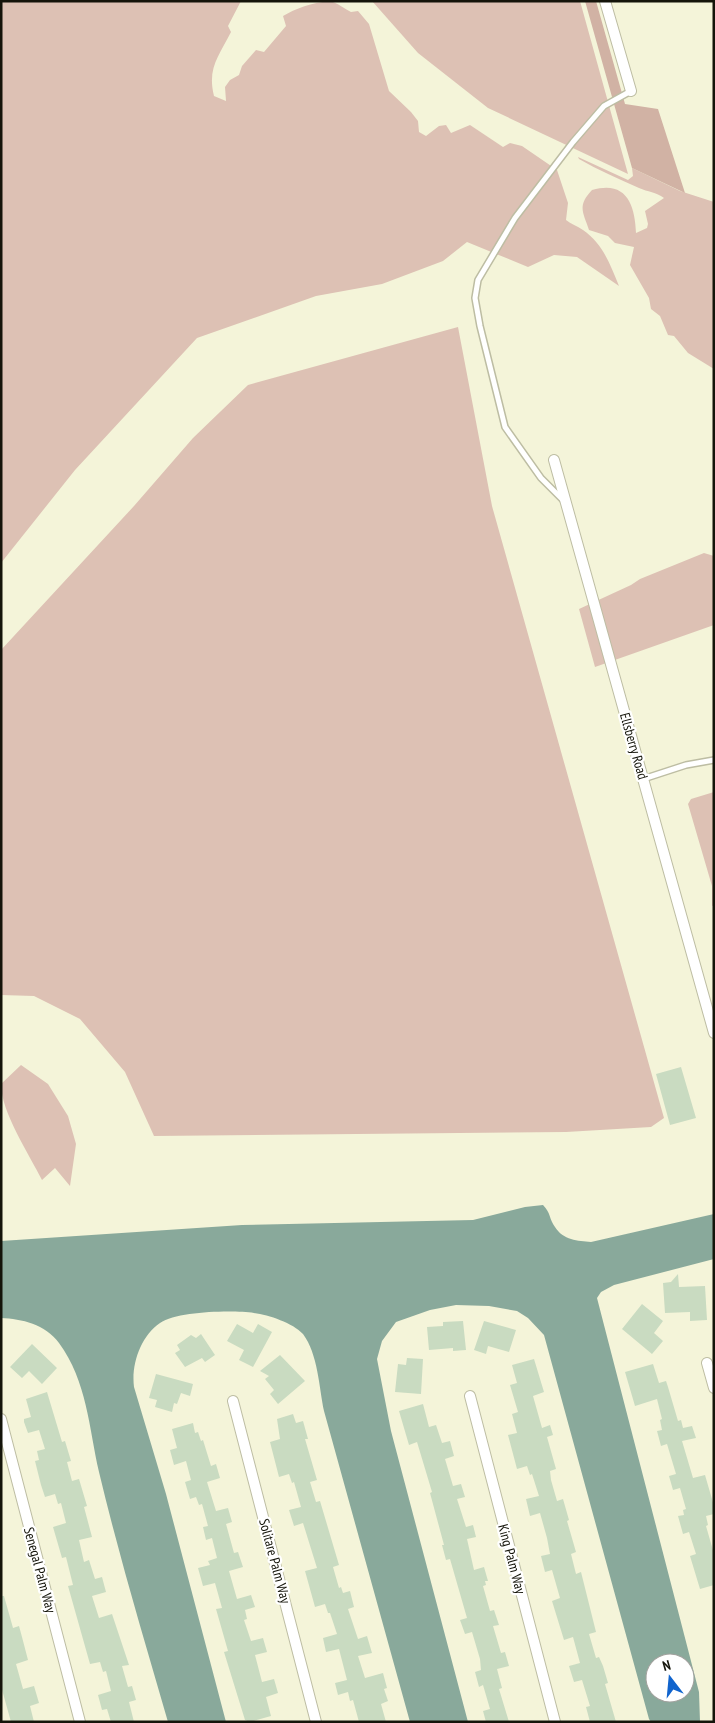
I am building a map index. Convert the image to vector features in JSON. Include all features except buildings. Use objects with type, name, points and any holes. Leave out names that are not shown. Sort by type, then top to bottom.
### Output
[{"type":"street","points":[[605,1],[631,91]]},
{"type":"street","name":"Ellsberry Road","points":[[554,460],[714,1032]]},
{"type":"street","points":[[707,1363],[714,1388]]},
{"type":"street","name":"King Palm Way","points":[[470,1396],[555,1722]]},
{"type":"street","name":"Solitare Palm Way","points":[[233,1401],[316,1722]]},
{"type":"street","name":"Senegal Palm Way","points":[[1,1419],[80,1722]]},
{"type":"lane","points":[[566,504],[541,478],[505,427],[475,298],[478,280],[515,218],[573,142],[604,106],[631,91]]},
{"type":"lane","points":[[643,779],[714,760]]},
{"type":"shaded area","points":[[1,1],[241,1],[228,26],[231,32],[215,62],[213,70],[212,86],[214,96],[226,101],[225,87],[230,80],[239,75],[242,66],[256,50],[264,52],[286,26],[283,16],[307,5],[321,2],[333,2],[351,12],[358,11],[369,24],[389,91],[418,121],[419,132],[426,136],[439,126],[446,125],[451,133],[470,125],[503,147],[510,143],[522,146],[557,170],[568,203],[566,220],[583,230],[601,248],[619,286],[577,257],[554,255],[528,267],[467,242],[443,261],[382,284],[316,296],[197,338],[75,470],[1,563]]},
{"type":"shaded area","points":[[372,1],[580,1],[628,174],[488,108],[418,53]]},
{"type":"shaded area","points":[[585,1],[596,1],[625,104],[658,109],[685,193],[632,168]]},
{"type":"shaded area","points":[[578,157],[628,180],[633,176],[632,168],[680,191],[714,202],[714,369],[688,353],[674,336],[668,335],[660,316],[651,309],[649,298],[630,265],[634,247],[615,243],[608,236],[589,230],[583,214],[584,200],[592,190],[613,188],[621,192],[631,204],[636,233],[647,228],[645,211],[664,198],[609,174]]},
{"type":"shaded area","points":[[458,327],[492,506],[664,1118],[651,1127],[566,1132],[154,1136],[125,1072],[80,1019],[34,996],[1,995],[1,650],[134,506],[193,438],[248,385]]},
{"type":"shaded area","points":[[704,553],[714,556],[714,625],[595,667],[579,609],[640,579]]},
{"type":"shaded area","points":[[714,792],[714,905],[712,906],[712,886],[688,804],[691,799]]},
{"type":"shaded area","points":[[21,1065],[48,1084],[68,1116],[76,1144],[70,1186],[55,1168],[42,1180],[11,1120],[2,1095],[1,1084]]},
{"type":"shaded area","points":[[543,1205],[553,1224],[562,1235],[576,1240],[591,1242],[714,1214],[714,1259],[614,1285],[601,1292],[597,1298],[689,1653],[645,1653],[645,1703],[695,1703],[695,1677],[699,1692],[700,1722],[651,1722],[649,1719],[544,1335],[528,1318],[517,1311],[489,1306],[456,1305],[430,1310],[396,1322],[382,1341],[377,1359],[391,1431],[468,1722],[410,1722],[324,1411],[315,1361],[303,1334],[287,1323],[260,1314],[206,1312],[168,1319],[153,1329],[139,1351],[133,1378],[134,1387],[166,1494],[226,1722],[168,1722],[115,1535],[99,1472],[86,1405],[76,1373],[59,1343],[47,1331],[25,1321],[1,1318],[1,1241],[242,1225],[473,1220],[525,1207]]}]
